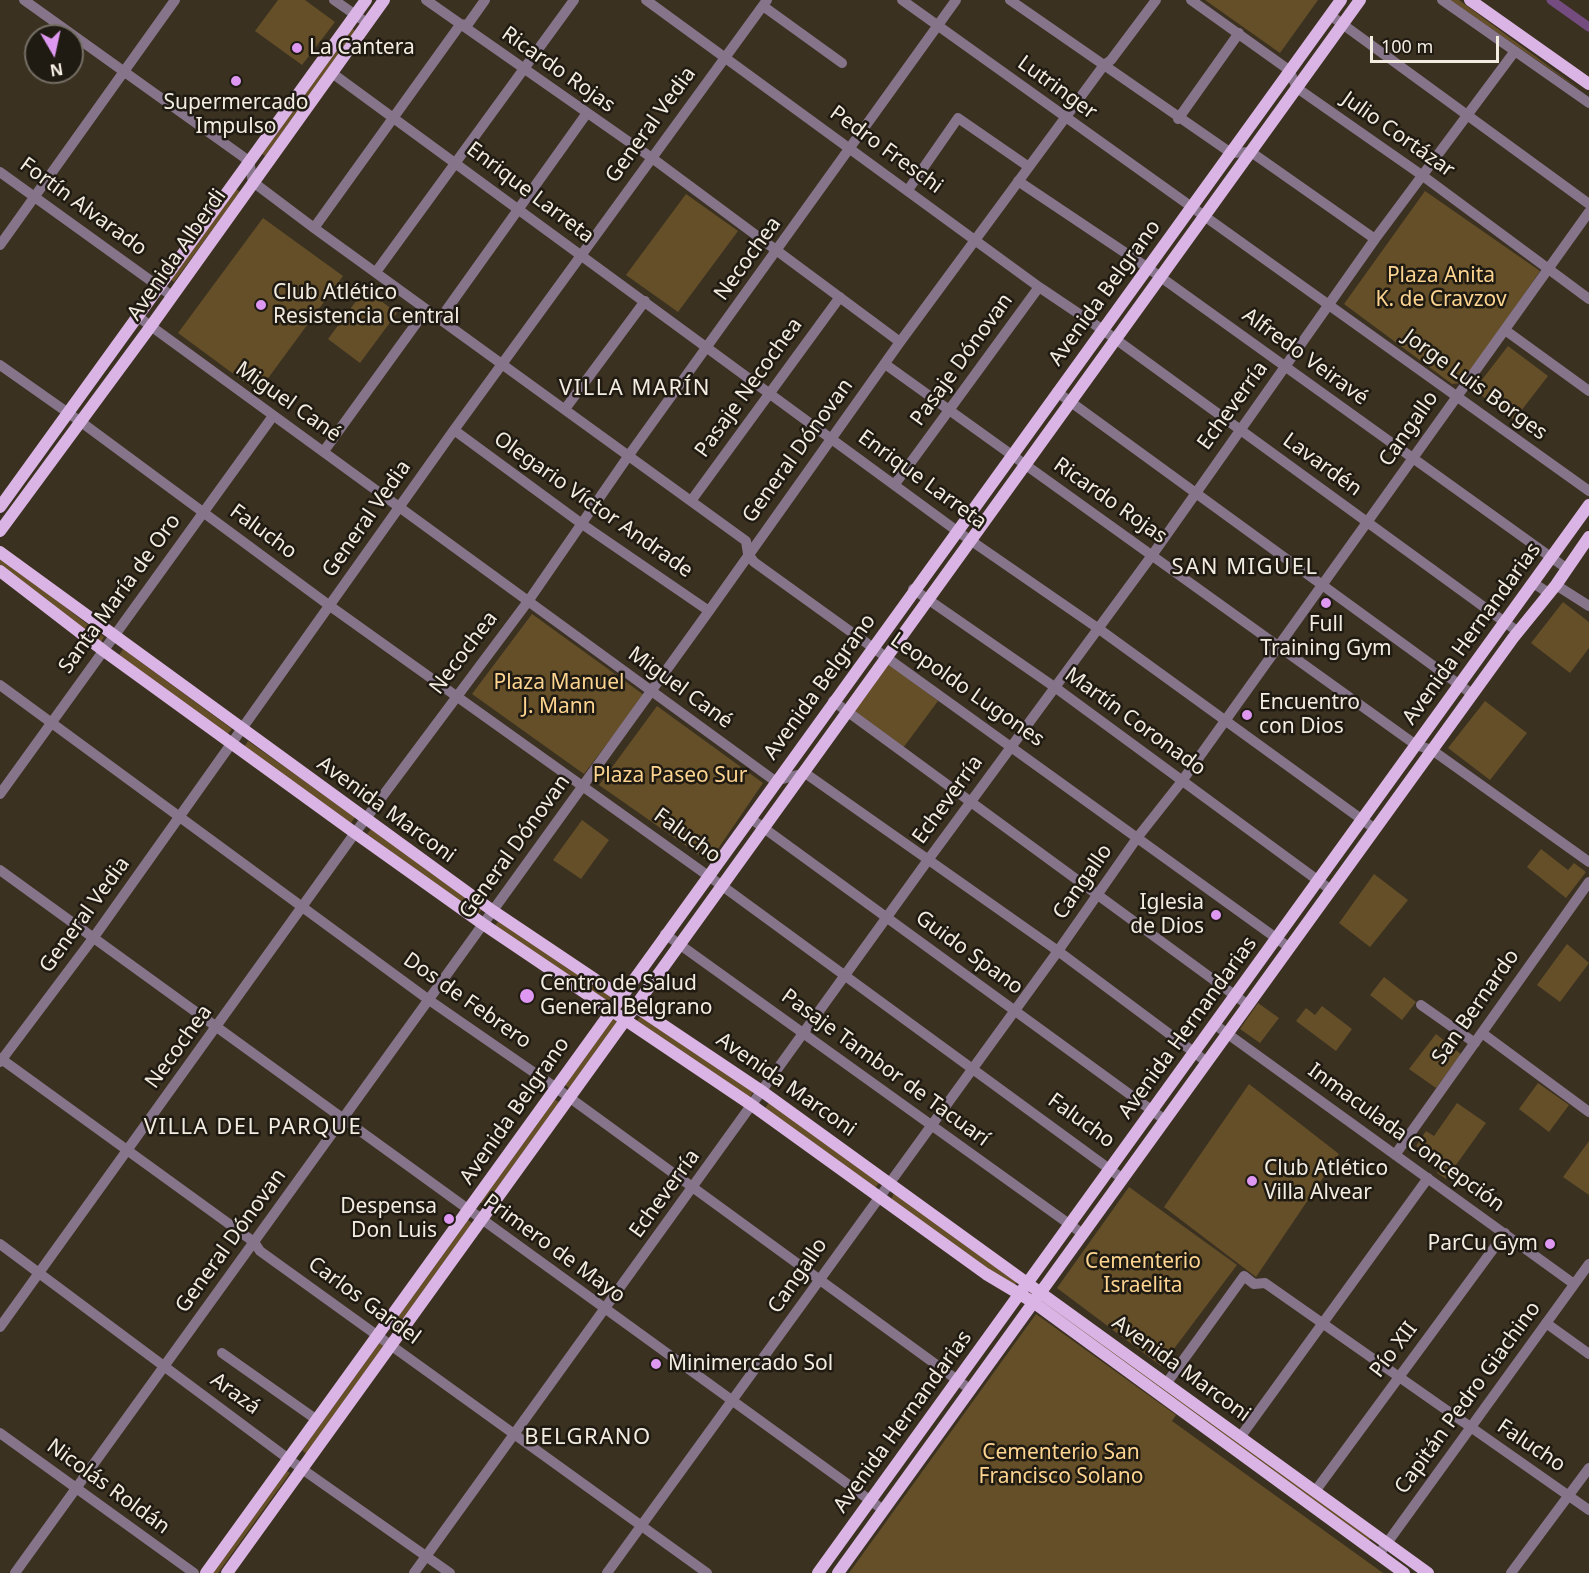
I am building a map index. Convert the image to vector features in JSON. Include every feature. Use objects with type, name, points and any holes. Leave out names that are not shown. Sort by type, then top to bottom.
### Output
[{"type":"main road","name":"Avenida Alberdi","points":[[0,507],[366,0]]},
{"type":"main road","name":"Avenida Alberdi","points":[[0,531],[151,326],[384,0]]},
{"type":"main road","name":"Avenida Belgrano","points":[[206,1573],[913,589],[1341,0]]},
{"type":"main road","name":"Avenida Belgrano","points":[[227,1573],[567,1097],[805,772],[970,539],[1360,0]]},
{"type":"main road","points":[[1470,0],[1589,84]]},
{"type":"main road","points":[[1577,76],[1589,89]]},
{"type":"main road","name":"Avenida Hernandarias","points":[[818,1573],[1589,505]]},
{"type":"main road","name":"Avenida Hernandarias","points":[[838,1573],[1517,631],[1552,589],[1589,537]]},
{"type":"main road","name":"Avenida Marconi","points":[[0,552],[493,911],[763,1092],[1040,1290],[1428,1573]]},
{"type":"main road","name":"Avenida Marconi","points":[[0,571],[104,651],[234,743],[355,833],[483,924],[753,1106],[1018,1295],[1034,1302],[1404,1573]]},
{"type":"street","points":[[24,0],[249,161],[253,182]]},
{"type":"street","points":[[0,245],[175,0]]},
{"type":"street","points":[[334,0],[367,23]]},
{"type":"street","name":"Ricardo Rojas","points":[[426,0],[652,158],[900,342]]},
{"type":"street","points":[[314,228],[460,25],[468,24],[485,0]]},
{"type":"street","points":[[376,272],[574,0]]},
{"type":"street","name":"Pedro Freschi","points":[[646,0],[908,190],[974,241],[1103,330]]},
{"type":"street","name":"Lutringer","points":[[902,0],[1065,119],[1191,207]]},
{"type":"street","name":"Necochea","points":[[0,1327],[365,819],[529,600],[629,455],[778,251],[956,0]]},
{"type":"street","points":[[1010,0],[1179,119],[1231,153],[1251,152],[1375,239]]},
{"type":"street","name":"General Dónovan","points":[[15,1573],[651,692],[900,342],[1104,65],[1111,60],[1156,0]]},
{"type":"street","points":[[1191,0],[1290,70],[1297,88]]},
{"type":"street","points":[[1442,0],[1589,103]]},
{"type":"street","points":[[765,3],[842,63]]},
{"type":"street","name":"General Vedia","points":[[0,1060],[94,937],[234,743],[454,430],[765,3]]},
{"type":"street","points":[[1330,15],[1589,204]]},
{"type":"street","points":[[1179,119],[1239,33]]},
{"type":"street","name":"Echeverría","points":[[414,1573],[847,976],[928,860],[1099,629],[1375,239],[1515,51]]},
{"type":"street","name":"Enrique Larreta","points":[[332,73],[457,163],[580,256],[708,346],[957,531],[1099,629],[1375,829]]},
{"type":"street","name":"Julio Cortázar","points":[[1297,88],[1423,176],[1589,299]]},
{"type":"street","points":[[440,319],[586,113]]},
{"type":"street","points":[[908,190],[958,118],[1029,167]]},
{"type":"street","name":"Fortín Alvarado","points":[[0,172],[172,296]]},
{"type":"street","name":"Alfredo Veiravé","points":[[1018,181],[1148,268],[1566,568]]},
{"type":"street","name":"Leopoldo Lugones","points":[[253,182],[746,541],[748,554],[754,562],[1290,948]]},
{"type":"street","name":"Jorge Luis Borges","points":[[1191,207],[1589,491]]},
{"type":"street","name":"Cangallo","points":[[607,1573],[733,1401],[818,1279],[974,1068],[1137,838],[1182,781],[1589,213]]},
{"type":"street","name":"Pasaje Dónovan","points":[[895,484],[1039,287]]},
{"type":"street","name":"Pasaje Necochea","points":[[691,501],[840,297]]},
{"type":"street","points":[[565,409],[645,301]]},
{"type":"street","points":[[324,452],[426,310]]},
{"type":"street","name":"Miguel Cané","points":[[137,316],[775,781]]},
{"type":"street","name":"Lavardén","points":[[1103,330],[1517,631]]},
{"type":"street","points":[[1505,330],[1589,391]]},
{"type":"street","name":"Ricardo Rojas","points":[[885,364],[1153,554],[1416,745],[1432,750],[1589,862]]},
{"type":"street","name":"Falucho","points":[[0,365],[330,606],[709,876],[1111,1167],[1123,1179]]},
{"type":"street","points":[[1057,392],[1472,694]]},
{"type":"street","name":"Santa María de Oro","points":[[0,794],[273,416]]},
{"type":"street","name":"Olegario Víctor Andrade","points":[[454,430],[582,524],[709,611]]},
{"type":"street","points":[[1533,583],[1589,606]]},
{"type":"street","name":"Martín Coronado","points":[[913,589],[1056,688],[1331,890]]},
{"type":"street","name":"Dos de Febrero","points":[[0,685],[429,1000],[555,1087],[971,1390]]},
{"type":"street","points":[[833,701],[1248,1005]]},
{"type":"street","points":[[775,781],[805,772],[1058,951],[1207,1062]]},
{"type":"street","name":"Guido Spano","points":[[750,818],[1166,1120]]},
{"type":"street","name":"Primero de Mayo","points":[[0,870],[480,1220],[882,1509]]},
{"type":"street","name":"San Bernardo","points":[[1395,1155],[1589,882]]},
{"type":"street","name":"Pasaje Tambor de Tacuarí","points":[[665,934],[1083,1234]]},
{"type":"street","points":[[1421,1005],[1475,1043]]},
{"type":"street","name":"Inmaculada Concepción","points":[[1214,1024],[1574,1284]]},
{"type":"street","points":[[1482,1033],[1589,1112]]},
{"type":"street","name":"Carlos Gardel","points":[[0,1060],[128,1150],[254,1242],[260,1251],[516,1433],[707,1573]]},
{"type":"street","points":[[1240,1436],[1428,1178]]},
{"type":"street","name":"Pío XII","points":[[1316,1490],[1505,1233]]},
{"type":"street","name":"Arazá","points":[[0,1244],[302,1469],[450,1573]]},
{"type":"street","name":"Capitán Pedro Giachino","points":[[1379,1555],[1589,1264]]},
{"type":"street","name":"Falucho","points":[[1166,1384],[1244,1276],[1254,1284],[1265,1283],[1323,1322],[1589,1510]]},
{"type":"street","points":[[1546,1323],[1589,1354]]},
{"type":"street","points":[[222,1353],[317,1420]]},
{"type":"street","name":"Nicolás Roldán","points":[[0,1433],[194,1573]]},
{"type":"street","points":[[1511,1573],[1589,1468]]},
{"type":"green space","name":"La Cantera","points":[[278,0],[305,0],[335,22],[302,65],[255,31]]},
{"type":"green space","points":[[1205,0],[1318,0],[1280,53]]},
{"type":"green space","points":[[1450,0],[1459,0],[1582,91]]},
{"type":"green space","points":[[352,28],[356,32],[265,156],[261,153]]},
{"type":"green space","points":[[235,188],[240,192],[174,282],[170,279]]},
{"type":"green space","name":"Plaza Anita K. de Cravzov","points":[[1425,191],[1540,271],[1463,383],[1452,384],[1344,304]]},
{"type":"green space","points":[[686,194],[738,231],[678,312],[626,275]]},
{"type":"green space","name":"Club Atlético Resistencia Central","points":[[263,218],[343,276],[258,392],[178,333]]},
{"type":"green space","points":[[365,289],[397,313],[360,363],[328,339]]},
{"type":"green space","points":[[1508,346],[1548,376],[1514,420],[1474,390]]},
{"type":"green space","points":[[0,557],[104,637],[101,642],[0,565]]},
{"type":"green space","points":[[1563,602],[1589,622],[1589,648],[1570,673],[1531,643]]},
{"type":"green space","name":"Plaza Manuel J. Mann","points":[[532,614],[644,695],[584,774],[472,694]]},
{"type":"green space","points":[[123,649],[232,729],[227,735],[119,655]]},
{"type":"green space","points":[[888,663],[938,701],[903,748],[852,711]]},
{"type":"green space","points":[[1485,701],[1527,733],[1490,780],[1448,748]]},
{"type":"green space","name":"Plaza Paseo Sur","points":[[657,706],[763,783],[709,862],[599,785]]},
{"type":"green space","points":[[248,741],[355,817],[351,823],[244,747]]},
{"type":"green space","points":[[582,820],[609,840],[581,879],[553,860]]},
{"type":"green space","points":[[371,829],[482,909],[478,915],[367,834]]},
{"type":"green space","points":[[1541,849],[1568,870],[1574,863],[1586,872],[1566,898],[1527,867]]},
{"type":"green space","points":[[1374,874],[1408,900],[1370,947],[1339,923]]},
{"type":"green space","points":[[499,920],[612,996],[607,1003],[494,927]]},
{"type":"green space","points":[[1567,944],[1589,963],[1560,1002],[1537,985]]},
{"type":"green space","points":[[1384,977],[1416,1002],[1402,1020],[1370,995]]},
{"type":"green space","points":[[1258,1003],[1279,1018],[1260,1043],[1240,1029]]},
{"type":"green space","points":[[1322,1006],[1352,1029],[1336,1051],[1296,1021],[1306,1008],[1315,1015]]},
{"type":"green space","points":[[641,1016],[753,1092],[749,1099],[636,1022]]},
{"type":"green space","points":[[612,1018],[617,1022],[569,1088],[564,1084]]},
{"type":"green space","points":[[1436,1034],[1461,1054],[1436,1088],[1409,1069]]},
{"type":"green space","points":[[1538,1083],[1569,1105],[1549,1132],[1519,1109]]},
{"type":"green space","name":"Club Atlético Villa Alvear","points":[[1249,1084],[1339,1154],[1256,1277],[1164,1207]]},
{"type":"green space","points":[[554,1099],[559,1102],[485,1205],[479,1202]]},
{"type":"green space","points":[[769,1102],[881,1181],[875,1188],[764,1110]]},
{"type":"green space","points":[[1457,1103],[1486,1123],[1446,1179],[1437,1173],[1443,1164],[1416,1146],[1426,1131],[1434,1136]]},
{"type":"green space","points":[[1589,1141],[1589,1195],[1563,1177]]},
{"type":"green space","name":"Cementerio Israelita","points":[[1129,1187],[1237,1265],[1161,1366],[1057,1288]]},
{"type":"green space","points":[[895,1192],[1018,1280],[1013,1287],[891,1199]]},
{"type":"green space","points":[[467,1219],[472,1223],[394,1331],[389,1327]]},
{"type":"green space","points":[[1046,1301],[1372,1537],[1369,1541],[1043,1305]]},
{"type":"green space","name":"Cementerio San Francisco Solano","points":[[1036,1314],[1176,1415],[1172,1421],[1383,1573],[849,1573]]},
{"type":"green space","points":[[380,1342],[384,1345],[306,1454],[302,1450]]},
{"type":"green space","points":[[285,1469],[290,1473],[218,1573],[211,1571]]},
{"type":"waterway","points":[[1551,0],[1589,27]]},
{"type":"place","name":"La Cantera","points":[[297,48]]},
{"type":"place","name":"Supermercado Impulso","points":[[236,81]]},
{"type":"place","name":"Club Atlético Resistencia Central","points":[[261,305]]},
{"type":"place","name":"Full Training Gym","points":[[1326,603]]},
{"type":"place","name":"Encuentro con Dios","points":[[1247,715]]},
{"type":"place","name":"Iglesia de Dios","points":[[1216,915]]},
{"type":"place","name":"Centro de Salud General Belgrano","points":[[527,996]]},
{"type":"place","name":"Club Atlético Villa Alvear","points":[[1252,1181]]},
{"type":"place","name":"Despensa Don Luis","points":[[449,1219]]},
{"type":"place","name":"ParCu Gym","points":[[1550,1244]]},
{"type":"place","name":"Minimercado Sol","points":[[656,1364]]},
{"type":"district","name":"VILLA MARÍN","points":[[635,389]]},
{"type":"district","name":"SAN MIGUEL","points":[[1245,568]]},
{"type":"district","name":"VILLA DEL PARQUE","points":[[253,1128]]},
{"type":"district","name":"BELGRANO","points":[[588,1438]]}]
